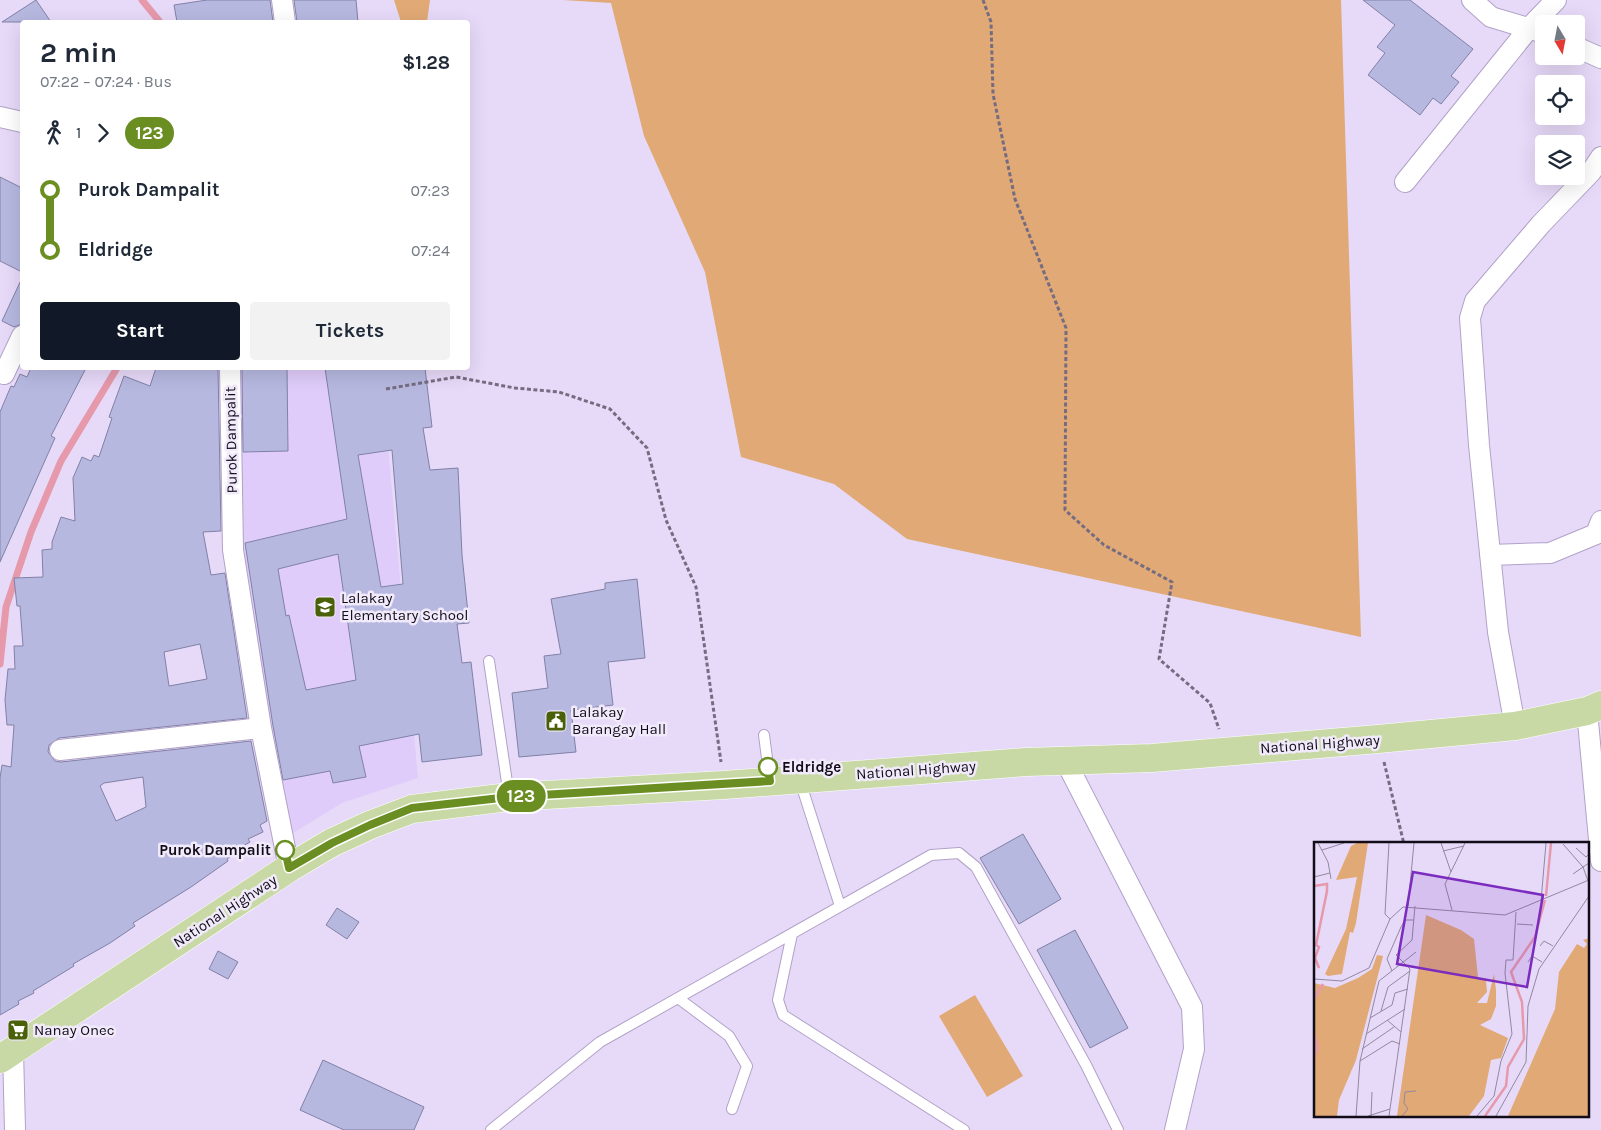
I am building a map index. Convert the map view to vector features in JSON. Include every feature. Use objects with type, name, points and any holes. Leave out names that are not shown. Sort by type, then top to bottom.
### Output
[{"type":"main road","name":"National Highway","points":[[6,1054],[289,868],[339,839],[412,808],[509,797],[724,785],[1065,760],[1152,758],[1378,739],[1515,726],[1594,708]]},
{"type":"street","points":[[282,0],[286,20]]},
{"type":"street","points":[[1472,0],[1491,17],[1535,29]]},
{"type":"street","points":[[1546,15],[1556,0]]},
{"type":"street","points":[[1405,182],[1535,32]]},
{"type":"street","points":[[1585,51],[1601,58]]},
{"type":"street","points":[[0,117],[20,122]]},
{"type":"street","points":[[1515,726],[1498,632],[1470,318],[1475,301],[1541,224],[1591,172],[1601,157]]},
{"type":"street","points":[[0,372],[4,374],[20,340]]},
{"type":"street","name":"Purok Dampalit","points":[[230,370],[233,550],[261,728],[289,868]]},
{"type":"street","points":[[1490,555],[1550,553],[1596,534],[1601,521]]},
{"type":"street","points":[[1594,708],[1601,861]]},
{"type":"street","points":[[60,750],[261,728]]},
{"type":"street","points":[[1065,760],[1192,1007],[1194,1049],[1175,1130]]},
{"type":"street","points":[[6,1054],[15,1130]]},
{"type":"lane","points":[[488,661],[509,797]]},
{"type":"lane","points":[[764,735],[770,781]]},
{"type":"lane","points":[[800,778],[840,906]]},
{"type":"lane","points":[[491,1130],[600,1042],[931,855],[959,853],[976,867],[1086,1065],[1118,1130]]},
{"type":"lane","points":[[792,934],[778,1000],[783,1015],[964,1130]]},
{"type":"lane","points":[[678,998],[729,1036],[747,1066],[732,1109]]},
{"type":"path","points":[[983,0],[991,22],[993,94],[1015,199],[1066,328],[1065,510],[1104,545],[1172,582],[1158,659],[1210,703],[1226,751]]},
{"type":"path","points":[[386,389],[456,377],[515,388],[559,392],[610,409],[647,448],[666,520],[696,587],[724,785]]},
{"type":"path","points":[[1378,739],[1404,842]]},
{"type":"shaded area","points":[[394,0],[430,0],[427,20],[400,20]]},
{"type":"shaded area","points":[[563,0],[1341,0],[1361,637],[907,539],[834,484],[741,457],[705,272],[644,136],[611,3]]},
{"type":"shaded area","name":"Lalakay Elementary School","points":[[236,370],[381,370],[418,778],[342,803],[285,838],[236,543]]},
{"type":"shaded area","points":[[975,995],[1023,1076],[987,1097],[939,1016]]},
{"type":"building","points":[[36,0],[50,20],[20,20],[20,22],[2,22]]},
{"type":"building","points":[[207,0],[270,0],[273,20],[177,20],[174,5]]},
{"type":"building","points":[[294,0],[356,0],[358,20],[297,20]]},
{"type":"building","points":[[1363,0],[1410,0],[1473,49],[1451,76],[1459,82],[1441,104],[1433,98],[1420,115],[1368,75],[1385,53],[1377,47],[1395,25]]},
{"type":"building","points":[[0,177],[20,187],[20,271],[0,261]]},
{"type":"building","points":[[20,282],[20,325],[14,327],[2,321]]},
{"type":"building","points":[[30,370],[85,370],[51,436],[55,438],[0,562],[0,412],[11,386],[14,387],[20,374],[27,377]]},
{"type":"building","points":[[155,370],[218,370],[221,531],[203,532],[211,575],[225,573],[247,718],[59,738],[49,745],[48,752],[55,761],[61,762],[251,741],[267,821],[260,825],[263,832],[248,839],[250,842],[243,846],[245,848],[227,859],[228,861],[191,887],[133,923],[135,926],[110,943],[73,964],[74,966],[33,991],[34,993],[18,1001],[19,1004],[0,1015],[0,778],[2,765],[11,767],[14,725],[7,725],[5,700],[8,669],[15,669],[14,646],[23,646],[20,606],[17,606],[14,578],[43,577],[42,550],[52,549],[52,542],[61,517],[75,521],[73,478],[82,457],[91,461],[94,455],[99,457],[112,418],[109,417],[124,376],[150,386]],"holes":[[[200,644],[207,679],[169,686],[164,652]],[[143,777],[146,807],[116,821],[100,786],[104,783]]]},
{"type":"building","points":[[242,370],[287,370],[288,451],[243,452]]},
{"type":"building","points":[[325,370],[425,370],[432,427],[423,428],[430,470],[458,468],[462,555],[469,623],[457,624],[462,663],[471,662],[482,755],[422,762],[419,734],[359,746],[366,777],[333,783],[330,771],[283,780],[245,543],[347,519]],"holes":[[[392,450],[403,584],[381,587],[358,455]],[[338,554],[356,680],[306,690],[289,615],[286,616],[278,569]]]},
{"type":"building","points":[[637,579],[645,658],[608,662],[613,705],[571,710],[576,752],[519,757],[512,693],[548,688],[544,656],[561,654],[551,599],[605,589],[605,583]]},
{"type":"building","points":[[1023,834],[1061,899],[1019,924],[980,858]]},
{"type":"building","points":[[337,908],[359,922],[347,939],[326,925]]},
{"type":"building","points":[[1075,930],[1128,1028],[1090,1048],[1037,950]]},
{"type":"building","points":[[218,951],[238,962],[228,979],[209,969]]},
{"type":"building","points":[[323,1060],[424,1107],[414,1130],[344,1130],[300,1110]]},
{"type":"waterway","points":[[142,0],[158,20]]},
{"type":"waterway","points":[[0,664],[6,607],[31,532],[61,461],[116,370]]},
{"type":"bus line","name":"123","points":[[285,850],[289,868],[332,843],[412,808],[461,804],[509,797],[606,793],[770,781],[768,767]]},
{"type":"place","name":"Lalakay Elementary School","points":[[325,607]]},
{"type":"place","name":"Lalakay Barangay Hall","points":[[556,721]]},
{"type":"place","name":"Eldridge","points":[[768,767]]},
{"type":"place","name":"Purok Dampalit","points":[[285,850]]},
{"type":"place","name":"Nanay Onec","points":[[18,1030]]}]
